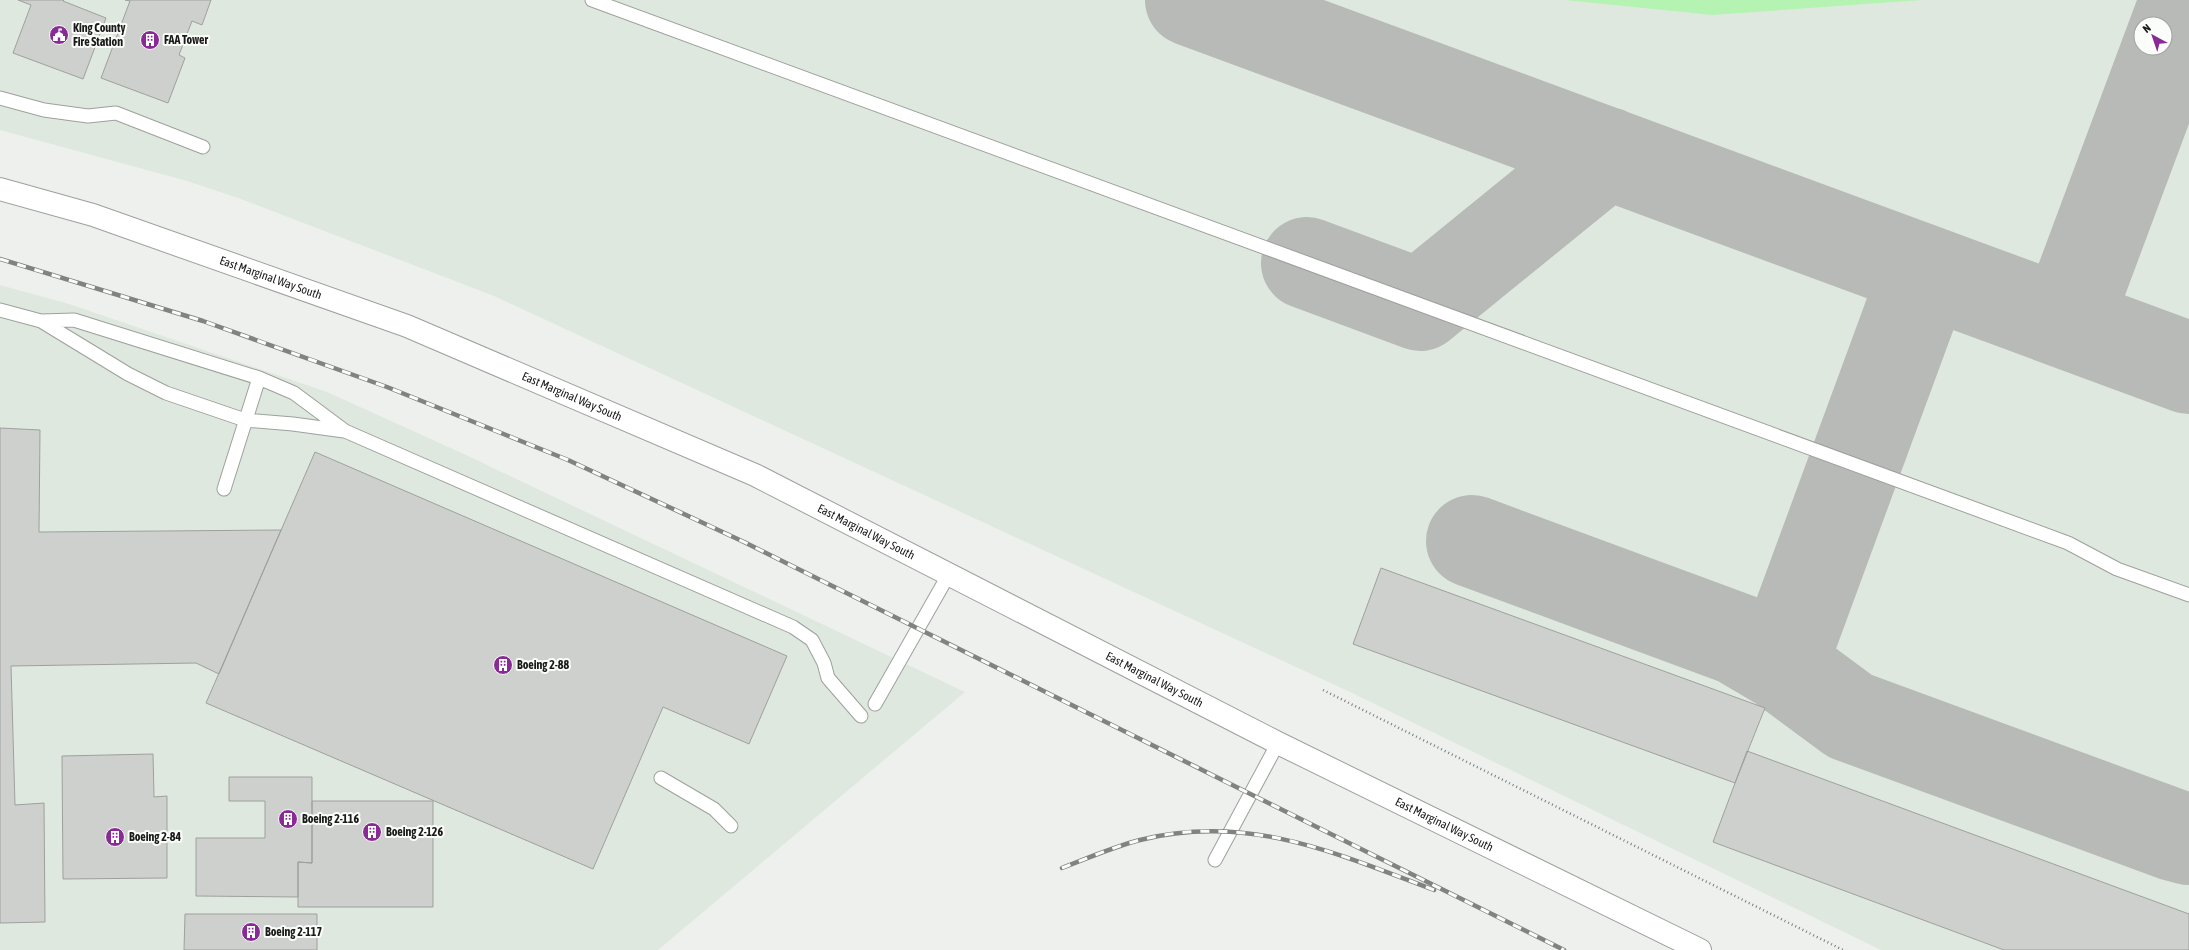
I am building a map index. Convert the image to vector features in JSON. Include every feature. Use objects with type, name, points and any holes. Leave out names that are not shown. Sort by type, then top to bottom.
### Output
[{"type":"main road","name":"East Marginal Way South","points":[[0,190],[93,215],[407,326],[755,475],[1278,743],[1700,950]]},
{"type":"lane","points":[[592,0],[2068,543],[2117,569],[2189,595]]},
{"type":"lane","points":[[0,98],[44,110],[88,116],[116,113],[203,147]]},
{"type":"lane","points":[[0,310],[41,320],[74,320],[259,378],[294,393],[345,431],[793,627],[812,640],[824,663],[828,678],[861,716]]},
{"type":"lane","points":[[41,320],[128,374],[166,393],[245,420],[294,424],[345,431]]},
{"type":"lane","points":[[224,489],[259,378]]},
{"type":"lane","points":[[875,704],[949,574]]},
{"type":"lane","points":[[1215,860],[1278,743]]},
{"type":"lane","points":[[661,778],[714,809],[731,826]]},
{"type":"path","points":[[1323,690],[1843,950]]},
{"type":"shaded area","points":[[0,0],[2189,0],[2189,950],[1881,950],[1350,692],[494,296],[241,199],[187,181],[0,130]]},
{"type":"shaded area","points":[[0,285],[69,304],[327,392],[466,455],[965,692],[658,950],[0,950]]},
{"type":"green space","points":[[1565,0],[1922,0],[1712,15]]},
{"type":"building","name":"King County Fire Station","points":[[18,0],[64,0],[63,1],[106,18],[83,79],[13,53],[31,5]]},
{"type":"building","name":"FAA Tower","points":[[125,0],[211,0],[202,25],[192,21],[179,55],[185,58],[168,103],[101,78],[130,1]]},
{"type":"building","points":[[0,428],[40,430],[39,532],[281,530],[219,674],[196,663],[11,666],[15,805],[44,803],[45,922],[0,923]]},
{"type":"building","name":"Boeing 2-88","points":[[315,452],[787,656],[749,744],[663,707],[593,869],[206,703]]},
{"type":"building","points":[[1381,568],[1765,708],[1735,783],[1353,644]]},
{"type":"building","points":[[1747,751],[2189,914],[2189,950],[2004,950],[1713,842]]},
{"type":"building","name":"Boeing 2-84","points":[[153,754],[154,797],[167,796],[167,878],[63,879],[62,756]]},
{"type":"building","name":"Boeing 2-116","points":[[229,777],[312,777],[312,863],[298,862],[298,897],[196,896],[196,838],[265,838],[265,801],[229,801]]},
{"type":"building","name":"Boeing 2-126","points":[[312,801],[433,801],[433,907],[298,907],[298,862],[312,863]]},
{"type":"building","name":"Boeing 2-117","points":[[185,914],[317,914],[317,950],[184,950]]},
{"type":"taxiway","points":[[1191,0],[2189,368]]},
{"type":"taxiway","points":[[2066,322],[2186,0]]},
{"type":"taxiway","points":[[1307,263],[1420,305],[1607,153]]},
{"type":"taxiway","points":[[1781,665],[1926,271]]},
{"type":"taxiway","points":[[1472,541],[1737,639],[1781,665],[1850,716],[2174,835],[2189,839]]},
{"type":"railway","points":[[0,259],[203,321],[387,387],[568,460],[744,542],[1564,950]]},
{"type":"railway","points":[[1062,868],[1110,849],[1140,840],[1180,833],[1218,831],[1255,834],[1291,841],[1362,863],[1434,890]]},
{"type":"place","name":"King County Fire Station","points":[[59,35]]},
{"type":"place","name":"FAA Tower","points":[[150,40]]},
{"type":"place","name":"Boeing 2-88","points":[[503,665]]},
{"type":"place","name":"Boeing 2-116","points":[[288,819]]},
{"type":"place","name":"Boeing 2-126","points":[[372,832]]},
{"type":"place","name":"Boeing 2-84","points":[[115,837]]},
{"type":"place","name":"Boeing 2-117","points":[[251,932]]}]
